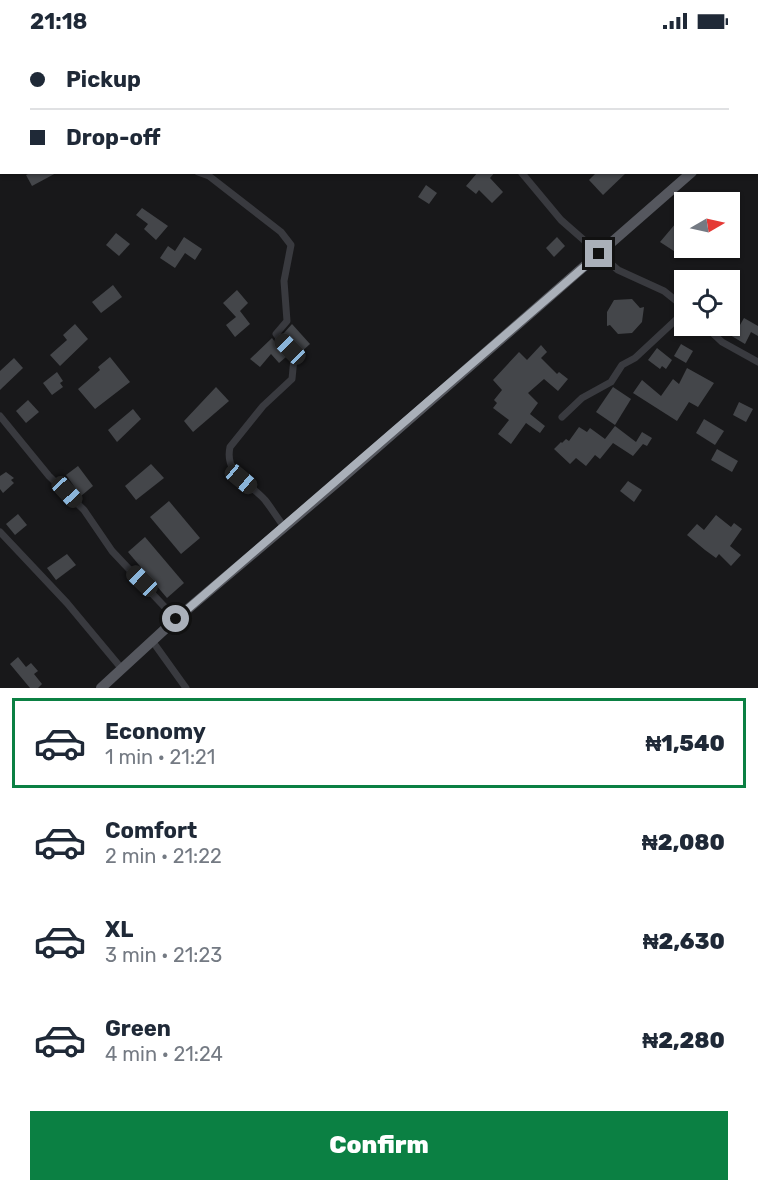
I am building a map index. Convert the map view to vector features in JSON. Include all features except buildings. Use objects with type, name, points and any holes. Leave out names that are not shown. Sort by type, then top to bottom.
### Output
[{"type":"main road","points":[[101,688],[176,619],[285,528],[690,174]]},
{"type":"street","points":[[209,174],[281,232],[291,245],[284,281],[288,315],[284,326],[276,334],[294,358],[292,379],[263,406],[230,447],[228,455],[228,464],[264,499],[285,528]]},
{"type":"street","points":[[523,174],[561,220],[618,270],[664,291],[674,300]]},
{"type":"street","points":[[562,417],[582,398],[611,382],[622,365],[635,358],[674,322]]},
{"type":"street","points":[[716,336],[758,362]]},
{"type":"street","points":[[0,416],[49,476],[84,510],[112,550],[176,619]]},
{"type":"street","points":[[0,532],[67,603],[122,669]]},
{"type":"street","points":[[153,642],[186,688]]},
{"type":"route","points":[[176,619],[204,598],[599,254]]}]
